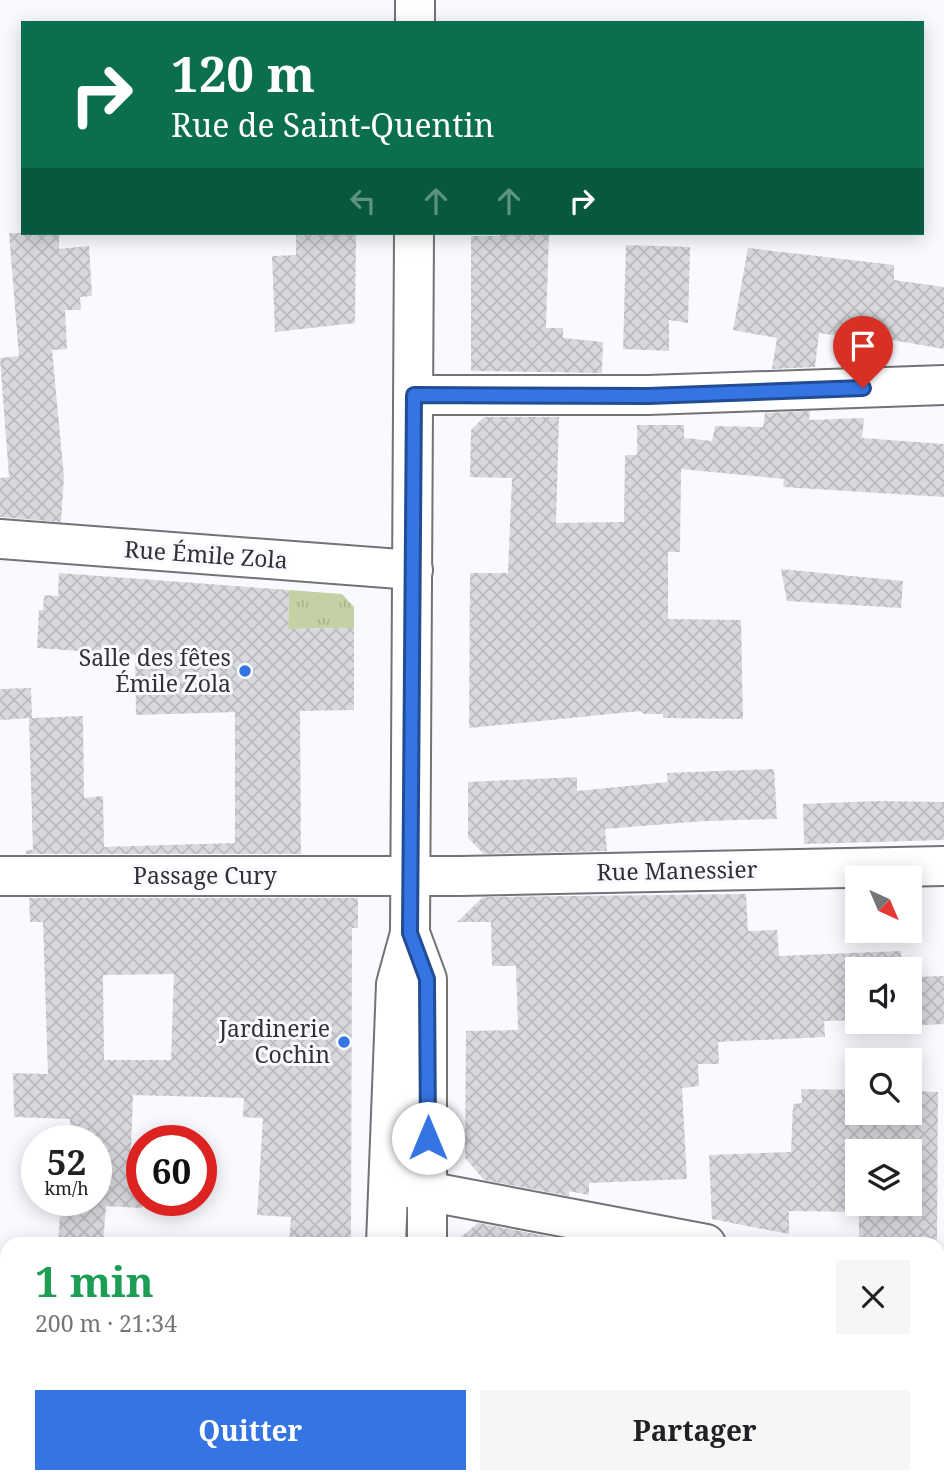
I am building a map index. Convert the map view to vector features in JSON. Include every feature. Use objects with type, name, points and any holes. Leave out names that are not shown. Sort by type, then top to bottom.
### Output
[{"type":"street","points":[[415,0],[415,21]]},
{"type":"street","points":[[386,1237],[396,984],[410,933],[414,235]]},
{"type":"street","points":[[414,395],[648,396],[944,385]]},
{"type":"street","name":"Rue Émile Zola","points":[[0,539],[413,570]]},
{"type":"street","name":"Rue Manessier","points":[[411,876],[944,866]]},
{"type":"street","name":"Passage Cury","points":[[0,876],[411,876]]},
{"type":"street","points":[[410,933],[427,979],[426,1237]]},
{"type":"street","points":[[388,1184],[669,1237]]},
{"type":"green space","points":[[289,590],[342,594],[354,607],[354,628],[288,629]]},
{"type":"building","points":[[9,233],[59,235],[59,249],[89,246],[92,296],[80,297],[81,310],[65,310],[67,349],[52,350],[64,477],[61,522],[0,517],[0,478],[9,477],[0,358],[19,356]]},
{"type":"building","points":[[296,235],[356,235],[355,323],[275,332],[272,256],[296,255]]},
{"type":"building","points":[[549,235],[546,328],[563,328],[563,338],[603,342],[602,373],[471,371],[471,236]]},
{"type":"building","points":[[626,245],[690,247],[688,323],[669,320],[669,351],[623,349]]},
{"type":"building","points":[[748,248],[894,265],[894,280],[944,287],[944,349],[886,339],[885,343],[819,333],[815,367],[772,369],[777,338],[733,330]]},
{"type":"building","points":[[810,411],[809,420],[864,418],[862,438],[944,444],[944,497],[783,487],[784,479],[681,469],[680,552],[668,552],[668,619],[741,620],[743,719],[663,718],[663,714],[644,714],[641,711],[469,728],[470,573],[508,573],[512,478],[470,477],[471,430],[484,417],[559,417],[556,523],[624,522],[625,455],[637,455],[637,425],[684,425],[684,438],[712,441],[715,426],[763,427],[765,413]]},
{"type":"building","points":[[781,569],[903,581],[901,608],[787,601]]},
{"type":"building","points":[[59,573],[289,590],[288,629],[354,628],[354,710],[300,711],[301,854],[26,854],[26,850],[33,850],[29,718],[0,720],[0,689],[31,688],[32,718],[83,716],[84,798],[103,796],[104,847],[235,843],[235,712],[136,715],[135,655],[37,648],[39,610],[43,610],[44,595],[58,596]]},
{"type":"building","points":[[774,769],[777,819],[704,821],[605,829],[607,851],[484,854],[468,838],[468,782],[577,777],[577,791],[668,782],[667,773]]},
{"type":"building","points":[[944,802],[944,840],[804,844],[803,804]]},
{"type":"building","points":[[746,894],[748,931],[777,930],[779,956],[901,951],[901,957],[845,957],[845,1020],[824,1021],[825,1037],[718,1042],[719,1064],[698,1064],[699,1086],[682,1088],[687,1179],[589,1183],[589,1195],[569,1191],[569,1196],[484,1180],[465,1158],[466,1031],[518,1030],[516,966],[492,966],[491,922],[457,922],[483,897]]},
{"type":"building","points":[[29,898],[358,898],[358,928],[352,928],[351,1237],[290,1237],[291,1217],[257,1215],[263,1118],[243,1117],[244,1098],[133,1095],[132,1125],[126,1125],[126,1207],[112,1206],[112,1125],[70,1125],[70,1119],[14,1117],[13,1073],[48,1074],[43,922],[30,922]],"holes":[[[174,974],[171,1060],[104,1060],[103,975]]]},
{"type":"building","points":[[944,976],[944,1024],[922,1025],[922,977]]},
{"type":"building","points":[[801,1089],[845,1090],[845,1125],[922,1125],[922,1091],[938,1092],[937,1237],[859,1237],[859,1216],[922,1216],[922,1139],[845,1139],[845,1212],[789,1211],[789,1234],[712,1219],[709,1155],[791,1152],[793,1104],[802,1103]]},
{"type":"building","points":[[60,1216],[105,1216],[104,1237],[58,1237]]},
{"type":"building","points":[[478,1223],[550,1237],[461,1237]]},
{"type":"place","name":"Salle des fêtes Émile Zola","points":[[245,671]]},
{"type":"place","name":"Jardinerie Cochin","points":[[344,1042]]},
{"type":"route","points":[[428,1138],[427,979],[410,933],[414,395],[467,393],[648,396],[863,388]]}]
